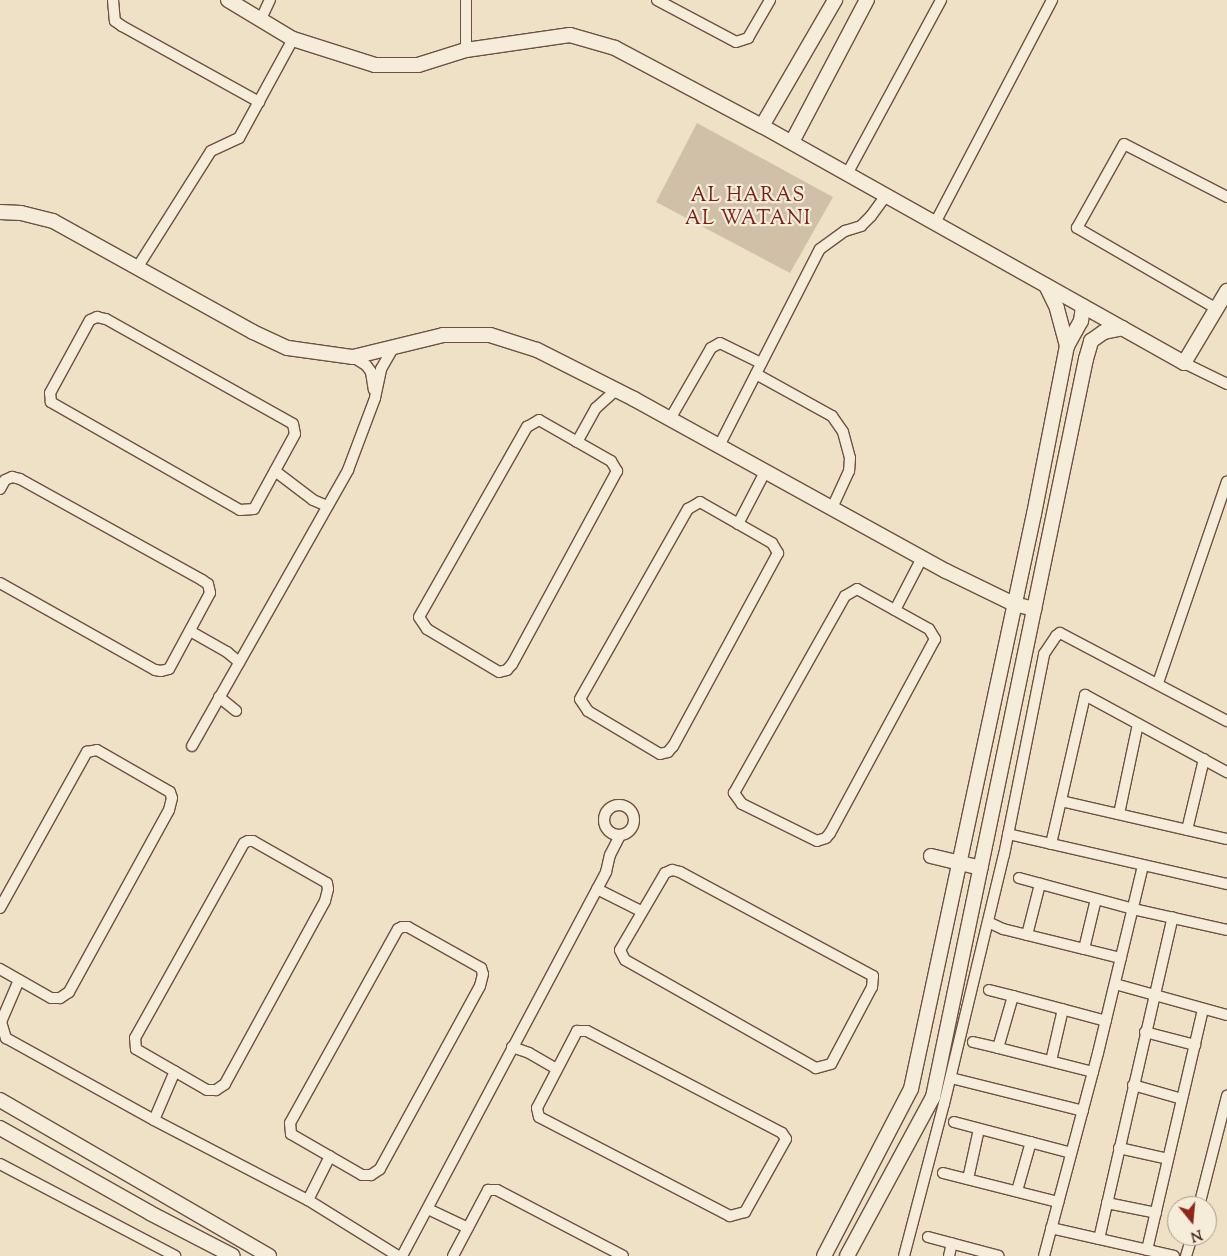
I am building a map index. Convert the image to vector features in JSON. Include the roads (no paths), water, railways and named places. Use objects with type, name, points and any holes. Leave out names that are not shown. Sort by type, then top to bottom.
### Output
[{"type":"street","points":[[113,0],[115,21],[122,26],[259,102]]},
{"type":"street","points":[[228,0],[293,39],[374,65],[418,65],[466,50],[570,35],[615,48],[792,142],[1184,363],[1227,384]]},
{"type":"street","points":[[261,19],[270,0]]},
{"type":"street","points":[[466,0],[466,50]]},
{"type":"street","points":[[657,0],[736,42],[748,38],[770,0]]},
{"type":"street","points":[[762,126],[835,0]]},
{"type":"street","points":[[792,142],[868,0]]},
{"type":"street","points":[[847,174],[941,0]]},
{"type":"street","points":[[935,223],[1052,0]]},
{"type":"street","points":[[137,268],[211,151],[239,138],[293,39]]},
{"type":"street","points":[[1218,309],[1077,228],[1124,144],[1227,196]]},
{"type":"street","points":[[719,446],[820,249],[845,231],[861,226],[871,216],[886,195]]},
{"type":"street","points":[[0,212],[21,213],[54,221],[253,332],[288,348],[353,357],[443,335],[490,335],[537,350],[670,419],[922,558],[1014,604],[1034,609]]},
{"type":"street","points":[[1046,285],[1057,308],[1067,346]]},
{"type":"street","points":[[1184,363],[1227,292]]},
{"type":"street","points":[[847,1256],[933,1097],[1090,341],[1084,307]]},
{"type":"street","points":[[824,1256],[911,1089],[960,863],[1067,346],[1081,321],[1084,307]]},
{"type":"street","points":[[97,317],[106,319],[293,424],[296,434],[275,471],[254,509],[240,510],[51,402],[50,393],[90,320],[97,317]]},
{"type":"street","points":[[1090,341],[1104,332],[1123,328]]},
{"type":"street","points":[[670,419],[710,348],[720,343],[761,363]]},
{"type":"street","points":[[192,746],[348,470],[375,398],[381,368],[393,348]]},
{"type":"street","points":[[353,357],[366,365],[371,372],[375,398]]},
{"type":"street","points":[[756,374],[832,416],[842,432],[850,458],[849,471],[832,508]]},
{"type":"street","points":[[577,442],[596,408],[615,391]]},
{"type":"street","points":[[539,420],[577,442],[611,461],[617,471],[512,664],[507,670],[499,672],[426,629],[419,617],[527,427],[539,420]]},
{"type":"street","points":[[275,471],[313,500],[327,506]]},
{"type":"street","points":[[738,524],[765,472]]},
{"type":"street","points":[[0,489],[5,480],[12,477],[20,479],[202,580],[208,584],[210,594],[169,669],[155,670],[0,583]]},
{"type":"street","points":[[1158,683],[1227,482]]},
{"type":"street","points":[[700,502],[738,524],[772,543],[778,553],[673,746],[668,752],[660,754],[588,711],[580,699],[688,509],[700,502]]},
{"type":"street","points":[[895,610],[922,558]]},
{"type":"street","points":[[857,589],[895,610],[929,629],[935,640],[830,833],[826,838],[817,841],[742,804],[734,793],[845,596],[857,589]]},
{"type":"street","points":[[190,631],[227,652],[239,662]]},
{"type":"street","points":[[904,1256],[988,922],[1008,834],[1044,654],[1060,633],[1072,637],[1227,721]]},
{"type":"street","points":[[1052,844],[1085,695],[1227,772]]},
{"type":"street","points":[[219,697],[236,711]]},
{"type":"street","points":[[1119,814],[1138,724]]},
{"type":"street","points":[[0,908],[87,752],[97,750],[170,792],[172,798],[169,810],[69,992],[60,998],[51,998],[0,969]]},
{"type":"street","points":[[1187,830],[1204,759]]},
{"type":"street","points":[[1061,801],[1227,839]]},
{"type":"street","points":[[1008,834],[1227,884]]},
{"type":"street","points":[[402,1256],[606,872],[610,855],[620,835]]},
{"type":"street","points":[[253,841],[326,883],[328,889],[325,901],[226,1084],[216,1090],[207,1090],[175,1071],[136,1049],[135,1038],[244,844],[253,841]]},
{"type":"street","points":[[932,856],[981,868]]},
{"type":"street","points":[[1044,1256],[1093,1072],[1143,865]]},
{"type":"street","points":[[672,870],[680,872],[873,976],[872,987],[832,1064],[816,1068],[625,960],[620,950],[641,911],[665,873],[672,870]]},
{"type":"street","points":[[1019,878],[1133,909],[1227,930]]},
{"type":"street","points":[[1028,935],[1040,884]]},
{"type":"street","points":[[597,888],[641,911]]},
{"type":"street","points":[[1084,949],[1096,899]]},
{"type":"street","points":[[1099,1239],[1153,994],[1173,918]]},
{"type":"street","points":[[988,922],[1028,935],[1107,955],[1122,954]]},
{"type":"street","points":[[408,926],[481,968],[483,974],[480,986],[380,1169],[371,1175],[362,1175],[330,1156],[291,1134],[290,1123],[398,929],[408,926]]},
{"type":"street","points":[[18,980],[1,1022],[6,1038],[154,1120],[308,1200],[398,1256]]},
{"type":"street","points":[[1115,984],[1227,1016]]},
{"type":"street","points":[[989,990],[1106,1020]]},
{"type":"street","points":[[998,1048],[1013,996]]},
{"type":"street","points":[[1050,1061],[1063,1009]]},
{"type":"street","points":[[1147,1250],[1203,1009]]},
{"type":"street","points":[[577,1031],[587,1031],[782,1133],[786,1139],[745,1212],[730,1216],[539,1117],[537,1108],[558,1069],[577,1031]]},
{"type":"street","points":[[1145,1032],[1195,1045]]},
{"type":"street","points":[[973,1042],[1093,1072]]},
{"type":"street","points":[[512,1047],[529,1053],[558,1069]]},
{"type":"street","points":[[154,1120],[175,1071]]},
{"type":"street","points":[[950,1078],[1083,1111]]},
{"type":"street","points":[[1133,1085],[1182,1099]]},
{"type":"street","points":[[1202,1196],[1227,1096]]},
{"type":"street","points":[[0,1100],[270,1256]]},
{"type":"street","points":[[954,1122],[1072,1152]]},
{"type":"street","points":[[0,1128],[150,1213],[234,1256]]},
{"type":"street","points":[[968,1179],[979,1129]]},
{"type":"street","points":[[1017,1191],[1031,1142]]},
{"type":"street","points":[[1119,1148],[1168,1159]]},
{"type":"street","points":[[308,1200],[330,1156]]},
{"type":"street","points":[[0,1164],[175,1256]]},
{"type":"street","points":[[943,1173],[1058,1202]]},
{"type":"street","points":[[453,1256],[488,1190],[497,1190],[623,1256]]},
{"type":"street","points":[[1107,1203],[1156,1213]]},
{"type":"street","points":[[428,1209],[468,1228]]},
{"type":"street","points":[[1051,1228],[1174,1256]]},
{"type":"street","points":[[928,1237],[1000,1256]]},
{"type":"street","points":[[949,1256],[952,1244]]},
{"type":"district","name":"AL HARAS AL WATANI","points":[[748,208]]}]
